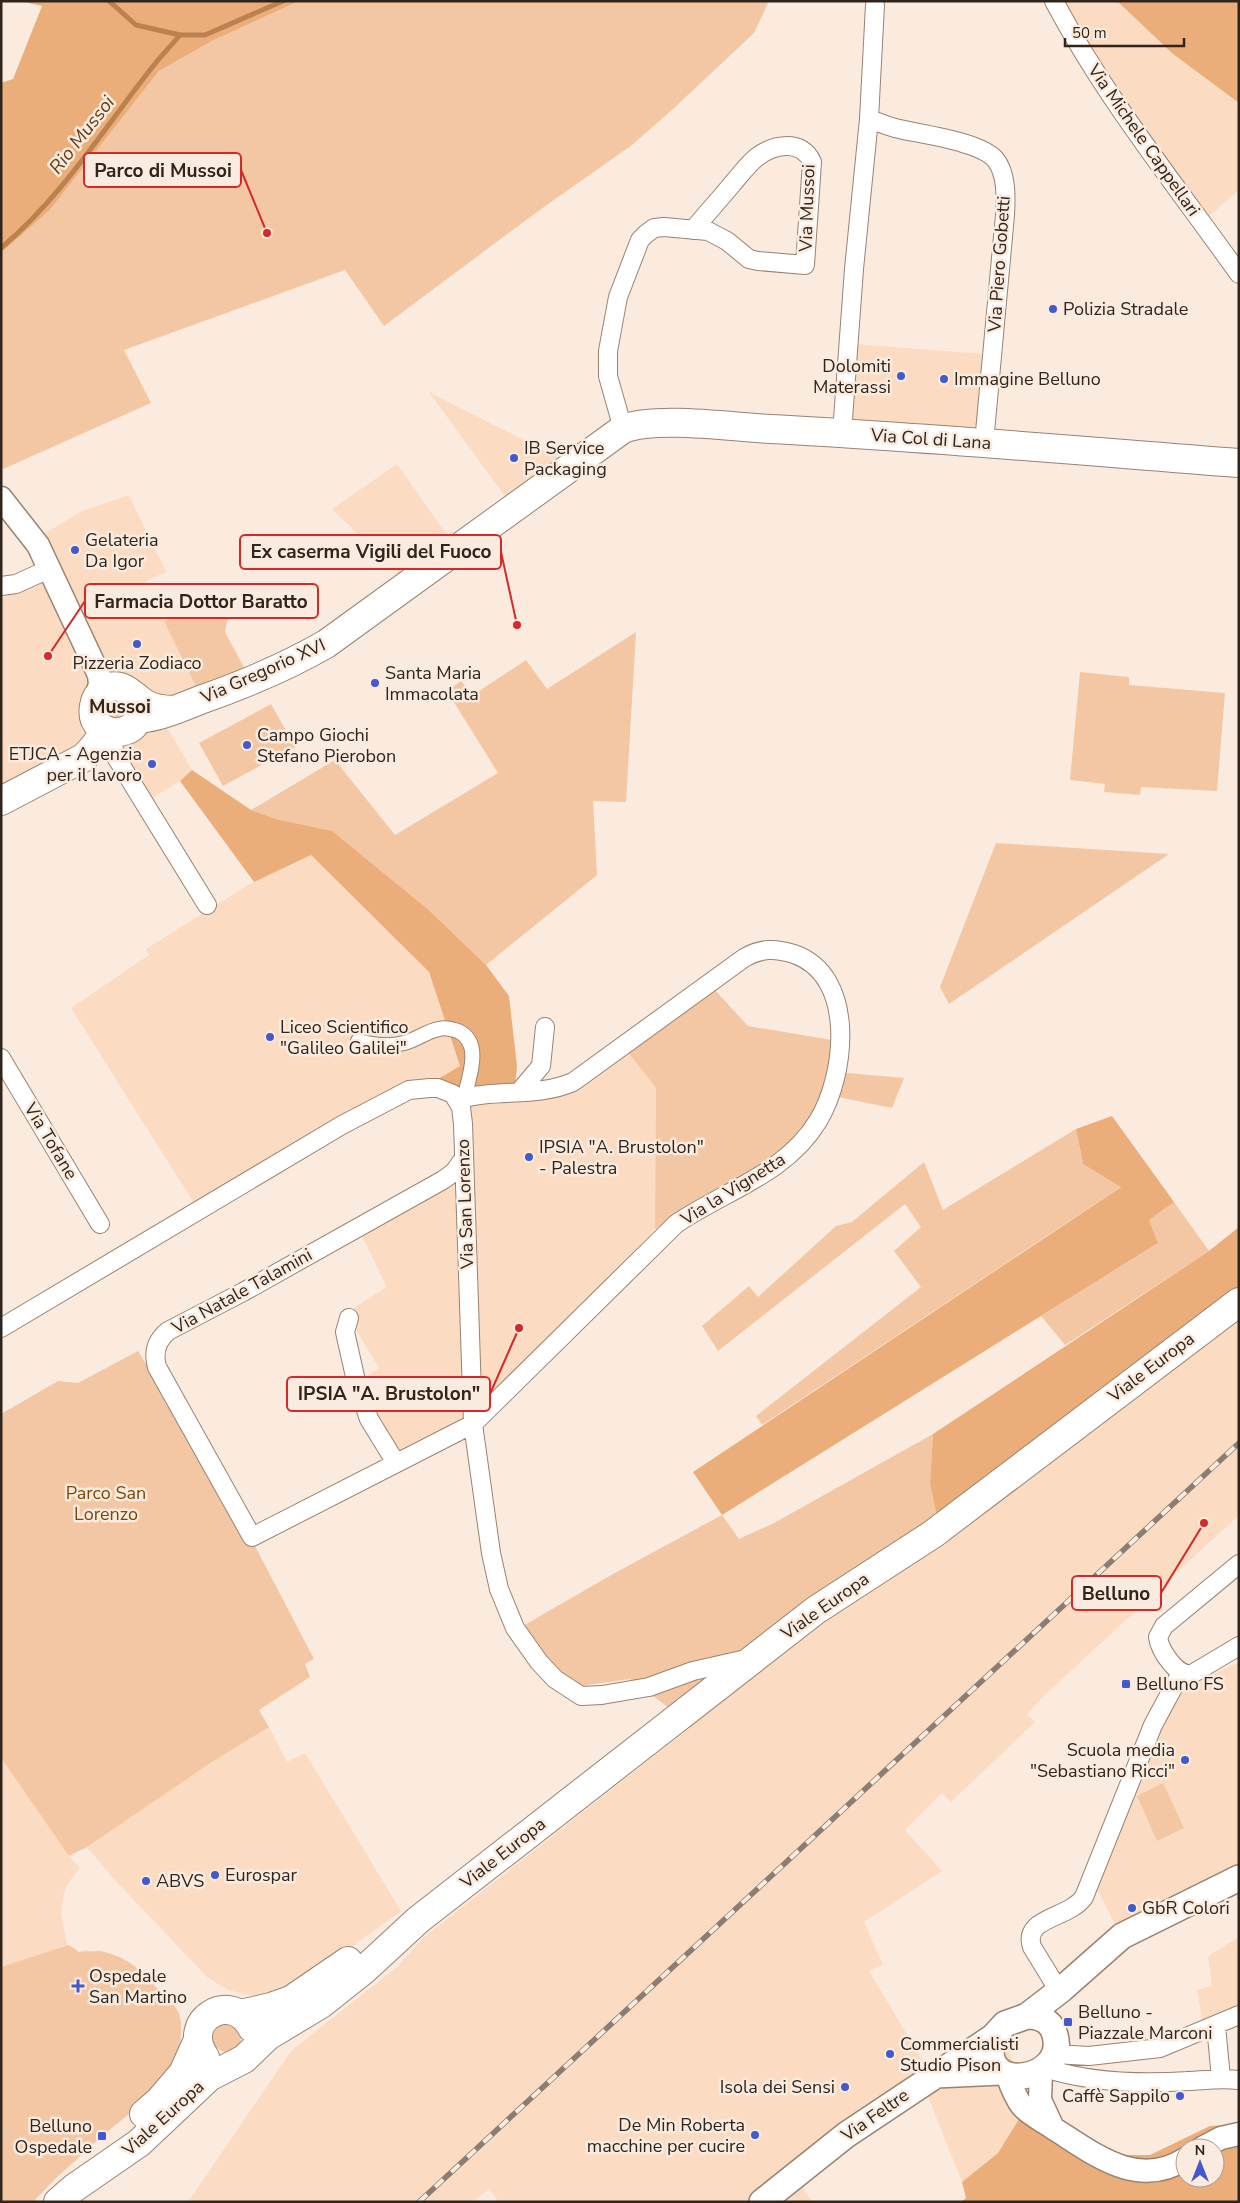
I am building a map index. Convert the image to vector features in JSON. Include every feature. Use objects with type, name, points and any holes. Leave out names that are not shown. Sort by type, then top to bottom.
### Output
[{"type":"main road","name":"Via Col di Lana","points":[[623,429],[655,423],[842,432],[1239,463]]},
{"type":"main road","name":"Via Gregorio XVI","points":[[113,714],[151,707],[175,710],[268,672],[326,644],[623,429]]},
{"type":"main road","points":[[1,801],[92,751],[113,714]]},
{"type":"main road","name":"Viale Europa","points":[[66,2195],[139,2143],[209,2076],[227,2066],[236,2064],[268,2036],[321,2004],[365,1969],[418,1920],[754,1657],[816,1610],[933,1534],[1239,1302]]},
{"type":"main road","points":[[1004,2074],[992,2058],[993,2037],[1006,2024],[1027,2016],[1061,1990],[1122,1936],[1239,1878]]},
{"type":"main road","name":"Viale Europa","points":[[66,2195],[127,2128],[159,2101],[183,2073],[197,2042],[201,2023],[207,2016],[215,2011],[225,2010],[241,2014],[272,2007],[291,2000],[374,1943],[418,1920]]},
{"type":"main road","points":[[934,2075],[1004,2074],[1029,2076],[1049,2057],[1061,1990]]},
{"type":"main road","points":[[241,2014],[251,2027],[253,2035],[250,2051]]},
{"type":"main road","points":[[1027,2016],[1042,2018],[1051,2026],[1049,2057]]},
{"type":"main road","name":"Via Feltre","points":[[762,2202],[846,2135],[993,2037]]},
{"type":"main road","name":"Viale Europa","points":[[197,2042],[204,2057],[211,2062],[227,2066]]},
{"type":"street","name":"Via Michele Cappellari","points":[[1054,1],[1087,60],[1118,109],[1239,274]]},
{"type":"street","points":[[842,432],[854,269],[870,119],[875,5]]},
{"type":"street","name":"Via Piero Gobetti","points":[[870,119],[894,128],[959,142],[980,149],[994,158],[1002,171],[1006,197],[1006,215],[984,443]]},
{"type":"street","name":"Via Mussoi","points":[[623,429],[613,399],[608,363],[615,309],[640,240],[654,228],[664,227],[693,230],[719,235],[749,258],[758,261],[805,265],[812,162],[808,154],[800,148],[792,146],[782,146],[764,152],[749,164],[693,230]]},
{"type":"street","points":[[1,498],[38,545],[113,714],[207,905]]},
{"type":"street","points":[[1,586],[16,584],[49,569]]},
{"type":"street","name":"Via la Vignetta","points":[[252,1537],[473,1424],[676,1224],[770,1170],[787,1156],[806,1138],[826,1108],[837,1075],[840,1034],[835,997],[830,984],[810,962],[785,951],[761,950],[744,958],[572,1082],[549,1090],[461,1099]]},
{"type":"street","points":[[519,1092],[541,1066],[545,1027]]},
{"type":"street","points":[[1,1328],[334,1130],[409,1090],[438,1088],[461,1099],[472,1059],[472,1051],[467,1038],[462,1033],[447,1028],[437,1029],[410,1041],[392,1045],[358,1041]]},
{"type":"street","name":"Via Tofane","points":[[1,1058],[100,1224]]},
{"type":"street","name":"Via San Lorenzo","points":[[461,1099],[473,1424],[481,1489],[497,1581],[515,1628],[539,1662],[560,1683],[581,1696],[602,1695],[649,1687],[693,1671],[754,1657]]},
{"type":"street","name":"Via Natale Talamini","points":[[252,1537],[157,1367],[155,1356],[159,1340],[168,1331],[443,1180],[454,1172],[464,1158]]},
{"type":"street","points":[[349,1318],[344,1332],[356,1381],[369,1419],[396,1463]]},
{"type":"street","points":[[1239,1564],[1160,1631],[1159,1643],[1163,1651],[1182,1673],[1192,1674],[1239,1646]]},
{"type":"street","points":[[1061,1990],[1032,1947],[1031,1933],[1034,1927],[1042,1922],[1075,1908],[1084,1897],[1153,1725],[1182,1673]]},
{"type":"street","points":[[683,1676],[703,1698]]},
{"type":"street","points":[[1049,2057],[1094,2055],[1160,2048],[1239,2015]]},
{"type":"street","points":[[1216,2026],[1221,2078]]},
{"type":"street","points":[[1049,2057],[1069,2076],[1104,2080],[1190,2081],[1221,2078],[1239,2080]]},
{"type":"street","points":[[1049,2057],[1040,2100],[1053,2128]]},
{"type":"street","points":[[1004,2074],[1016,2097],[1037,2119],[1053,2128],[1071,2142],[1104,2160],[1132,2170],[1156,2170],[1175,2164]]},
{"type":"street","points":[[1221,2138],[1239,2134]]},
{"type":"shaded area","points":[[20,1],[299,1],[212,41],[159,71],[49,211],[1,253],[1,83],[13,79],[42,6]]},
{"type":"shaded area","points":[[1047,1],[1117,1],[1173,54],[1239,103],[1239,190],[1195,228],[1071,45]]},
{"type":"shaded area","points":[[1117,1],[1239,1],[1239,103],[1173,54]]},
{"type":"shaded area","points":[[854,344],[998,355],[990,447],[846,437]]},
{"type":"shaded area","points":[[429,392],[570,464],[512,506]]},
{"type":"shaded area","points":[[397,464],[456,548],[410,584],[332,509]]},
{"type":"shaded area","points":[[129,495],[166,572],[146,581],[202,701],[161,717],[192,770],[180,781],[141,805],[105,744],[1,806],[1,599],[49,574],[31,542],[82,511]]},
{"type":"shaded area","points":[[192,770],[251,810],[279,820],[332,831],[431,912],[486,965],[509,996],[517,1066],[514,1095],[463,1105],[429,1084],[460,1066],[429,972],[311,855],[254,882],[180,781]]},
{"type":"shaded area","name":"Liceo Scientifico \"Galileo Galilei\"","points":[[311,855],[429,972],[460,1066],[197,1208],[71,1008],[149,955],[146,949],[253,882]]},
{"type":"shaded area","points":[[627,1051],[656,1088],[655,1229],[478,1422],[396,1463],[352,1386],[379,1368],[346,1313],[387,1287],[356,1224],[468,1164],[463,1105],[565,1088]]},
{"type":"shaded area","points":[[1112,1116],[1174,1202],[1149,1220],[1158,1243],[722,1515],[693,1472],[1121,1187],[1083,1164],[1076,1129]]},
{"type":"shaded area","points":[[1239,1227],[1239,1311],[940,1531],[930,1484],[933,1434],[1209,1251]]},
{"type":"shaded area","points":[[1239,1311],[1239,1515],[1044,1696],[1027,1714],[1035,1722],[951,1802],[942,1793],[905,1830],[942,1871],[864,1922],[883,1965],[869,1971],[930,2073],[1003,2036],[1029,2103],[998,2153],[962,2182],[921,2079],[794,2173],[812,2202],[499,2202],[489,2189],[473,2202],[188,2202],[291,2051],[397,1967],[423,1938],[940,1531]]},
{"type":"shaded area","points":[[1239,1662],[1239,1907],[1231,1873],[1122,1938],[1095,1885],[1169,1696]]},
{"type":"shaded area","points":[[269,1727],[287,1762],[305,1753],[401,1911],[302,1983],[278,1993],[249,1995],[228,1990],[208,1978],[112,1877],[87,1847],[212,1762]]},
{"type":"shaded area","name":"Ospedale San Martino","points":[[1,1758],[69,1856],[80,1868],[68,1883],[64,1893],[61,1914],[67,1944],[79,1952],[84,1950],[110,1953],[131,1963],[173,2004],[179,2013],[182,2035],[158,2090],[102,2136],[33,2202],[1,2202]]},
{"type":"shaded area","points":[[1239,1937],[1239,2019],[1205,2034],[1197,1990],[1212,1986],[1208,1956]]},
{"type":"shaded area","points":[[1029,2103],[1112,2155],[1150,2155],[1175,2143],[1175,2188],[1225,2188],[1225,2138],[1185,2138],[1210,2126],[1239,2124],[1239,2202],[961,2202],[966,2198],[962,2182],[998,2153]]},
{"type":"green space","points":[[299,1],[769,1],[754,33],[632,145],[537,212],[384,326],[345,270],[124,350],[151,403],[1,470],[1,253],[49,211],[159,71],[212,41]]},
{"type":"green space","points":[[245,587],[249,597],[227,621],[225,632],[246,671],[198,691],[164,621]]},
{"type":"green space","points":[[636,632],[626,802],[593,801],[597,875],[486,965],[431,912],[279,820],[251,810],[335,760],[395,835],[498,773],[447,691],[461,681],[473,695],[526,660],[547,689]]},
{"type":"green space","points":[[1080,672],[1129,677],[1129,685],[1225,693],[1217,791],[1141,787],[1140,795],[1104,792],[1105,784],[1070,780]]},
{"type":"green space","points":[[122,697],[129,716],[109,721],[104,705]]},
{"type":"green space","name":"Campo Giochi Stefano Pierobon","points":[[271,704],[295,747],[223,786],[199,743]]},
{"type":"green space","points":[[996,843],[1169,854],[949,1004],[940,987]]},
{"type":"green space","points":[[713,988],[748,1026],[838,1041],[836,1072],[904,1078],[892,1108],[828,1095],[789,1151],[655,1229],[656,1088],[627,1051]]},
{"type":"green space","points":[[1076,1129],[1083,1164],[1122,1186],[762,1425],[756,1416],[921,1287],[894,1251],[921,1227],[905,1204],[718,1351],[702,1326],[749,1286],[758,1297],[836,1226],[852,1222],[924,1162],[943,1210]]},
{"type":"green space","points":[[1174,1202],[1209,1251],[1065,1345],[1041,1316],[1158,1243],[1149,1220]]},
{"type":"green space","name":"Parco San Lorenzo","points":[[138,1351],[252,1537],[314,1659],[305,1664],[310,1677],[259,1710],[269,1727],[212,1762],[87,1847],[69,1856],[1,1758],[1,1414],[58,1381],[78,1383]]},
{"type":"green space","points":[[933,1434],[930,1484],[940,1531],[690,1728],[669,1708],[630,1679],[573,1687],[521,1627],[613,1574],[722,1515],[739,1539],[774,1523]]},
{"type":"green space","points":[[1163,1783],[1184,1828],[1157,1841],[1137,1796]]},
{"type":"green space","name":"Ospedale San Martino","points":[[69,1945],[79,1952],[101,1951],[120,1957],[136,1967],[173,2004],[179,2013],[181,2022],[180,2057],[158,2090],[102,2136],[33,2202],[1,2202],[1,1967]]},
{"type":"green space","points":[[227,2024],[237,2028],[241,2038],[237,2048],[227,2052],[217,2048],[213,2038],[217,2028]]},
{"type":"waterway","points":[[109,1],[136,25],[180,35],[205,35],[283,1]]},
{"type":"waterway","name":"Rio Mussoi","points":[[1,248],[43,208],[62,186],[153,66],[180,35]]},
{"type":"railway","points":[[419,2202],[1239,1443]]},
{"type":"place","name":"Parco di Mussoi","points":[[267,233]]},
{"type":"place","name":"Polizia Stradale","points":[[1053,309]]},
{"type":"place","name":"Dolomiti Materassi","points":[[901,376]]},
{"type":"place","name":"Immagine Belluno","points":[[944,379]]},
{"type":"place","name":"IB Service Packaging","points":[[514,458]]},
{"type":"place","name":"Gelateria Da Igor","points":[[75,550]]},
{"type":"place","name":"Ex caserma Vigili del Fuoco","points":[[517,625]]},
{"type":"place","name":"Pizzeria Zodiaco","points":[[137,644]]},
{"type":"place","name":"Farmacia Dottor Baratto","points":[[48,656]]},
{"type":"place","name":"Santa Maria Immacolata","points":[[375,683]]},
{"type":"place","name":"Campo Giochi Stefano Pierobon","points":[[247,745]]},
{"type":"place","name":"ETJCA - Agenzia per il lavoro","points":[[152,764]]},
{"type":"place","name":"Liceo Scientifico \"Galileo Galilei\"","points":[[270,1037]]},
{"type":"place","name":"IPSIA \"A. Brustolon\" - Palestra","points":[[529,1157]]},
{"type":"place","name":"IPSIA \"A. Brustolon\"","points":[[519,1328]]},
{"type":"place","name":"Belluno","points":[[1204,1523]]},
{"type":"place","name":"Belluno FS","points":[[1126,1684]]},
{"type":"place","name":"Scuola media \"Sebastiano Ricci\"","points":[[1185,1760]]},
{"type":"place","name":"Eurospar","points":[[215,1875]]},
{"type":"place","name":"ABVS","points":[[146,1881]]},
{"type":"place","name":"GbR Colori","points":[[1132,1908]]},
{"type":"place","name":"Ospedale San Martino","points":[[78,1986]]},
{"type":"place","name":"Belluno - Piazzale Marconi","points":[[1068,2022]]},
{"type":"place","name":"Commercialisti Studio Pison","points":[[890,2054]]},
{"type":"place","name":"Isola dei Sensi","points":[[845,2087]]},
{"type":"place","name":"Caffè Sappilo","points":[[1180,2096]]},
{"type":"place","name":"De Min Roberta macchine per cucire","points":[[755,2135]]},
{"type":"place","name":"Belluno Ospedale","points":[[102,2136]]},
{"type":"district","name":"Mussoi","points":[[120,707]]}]
